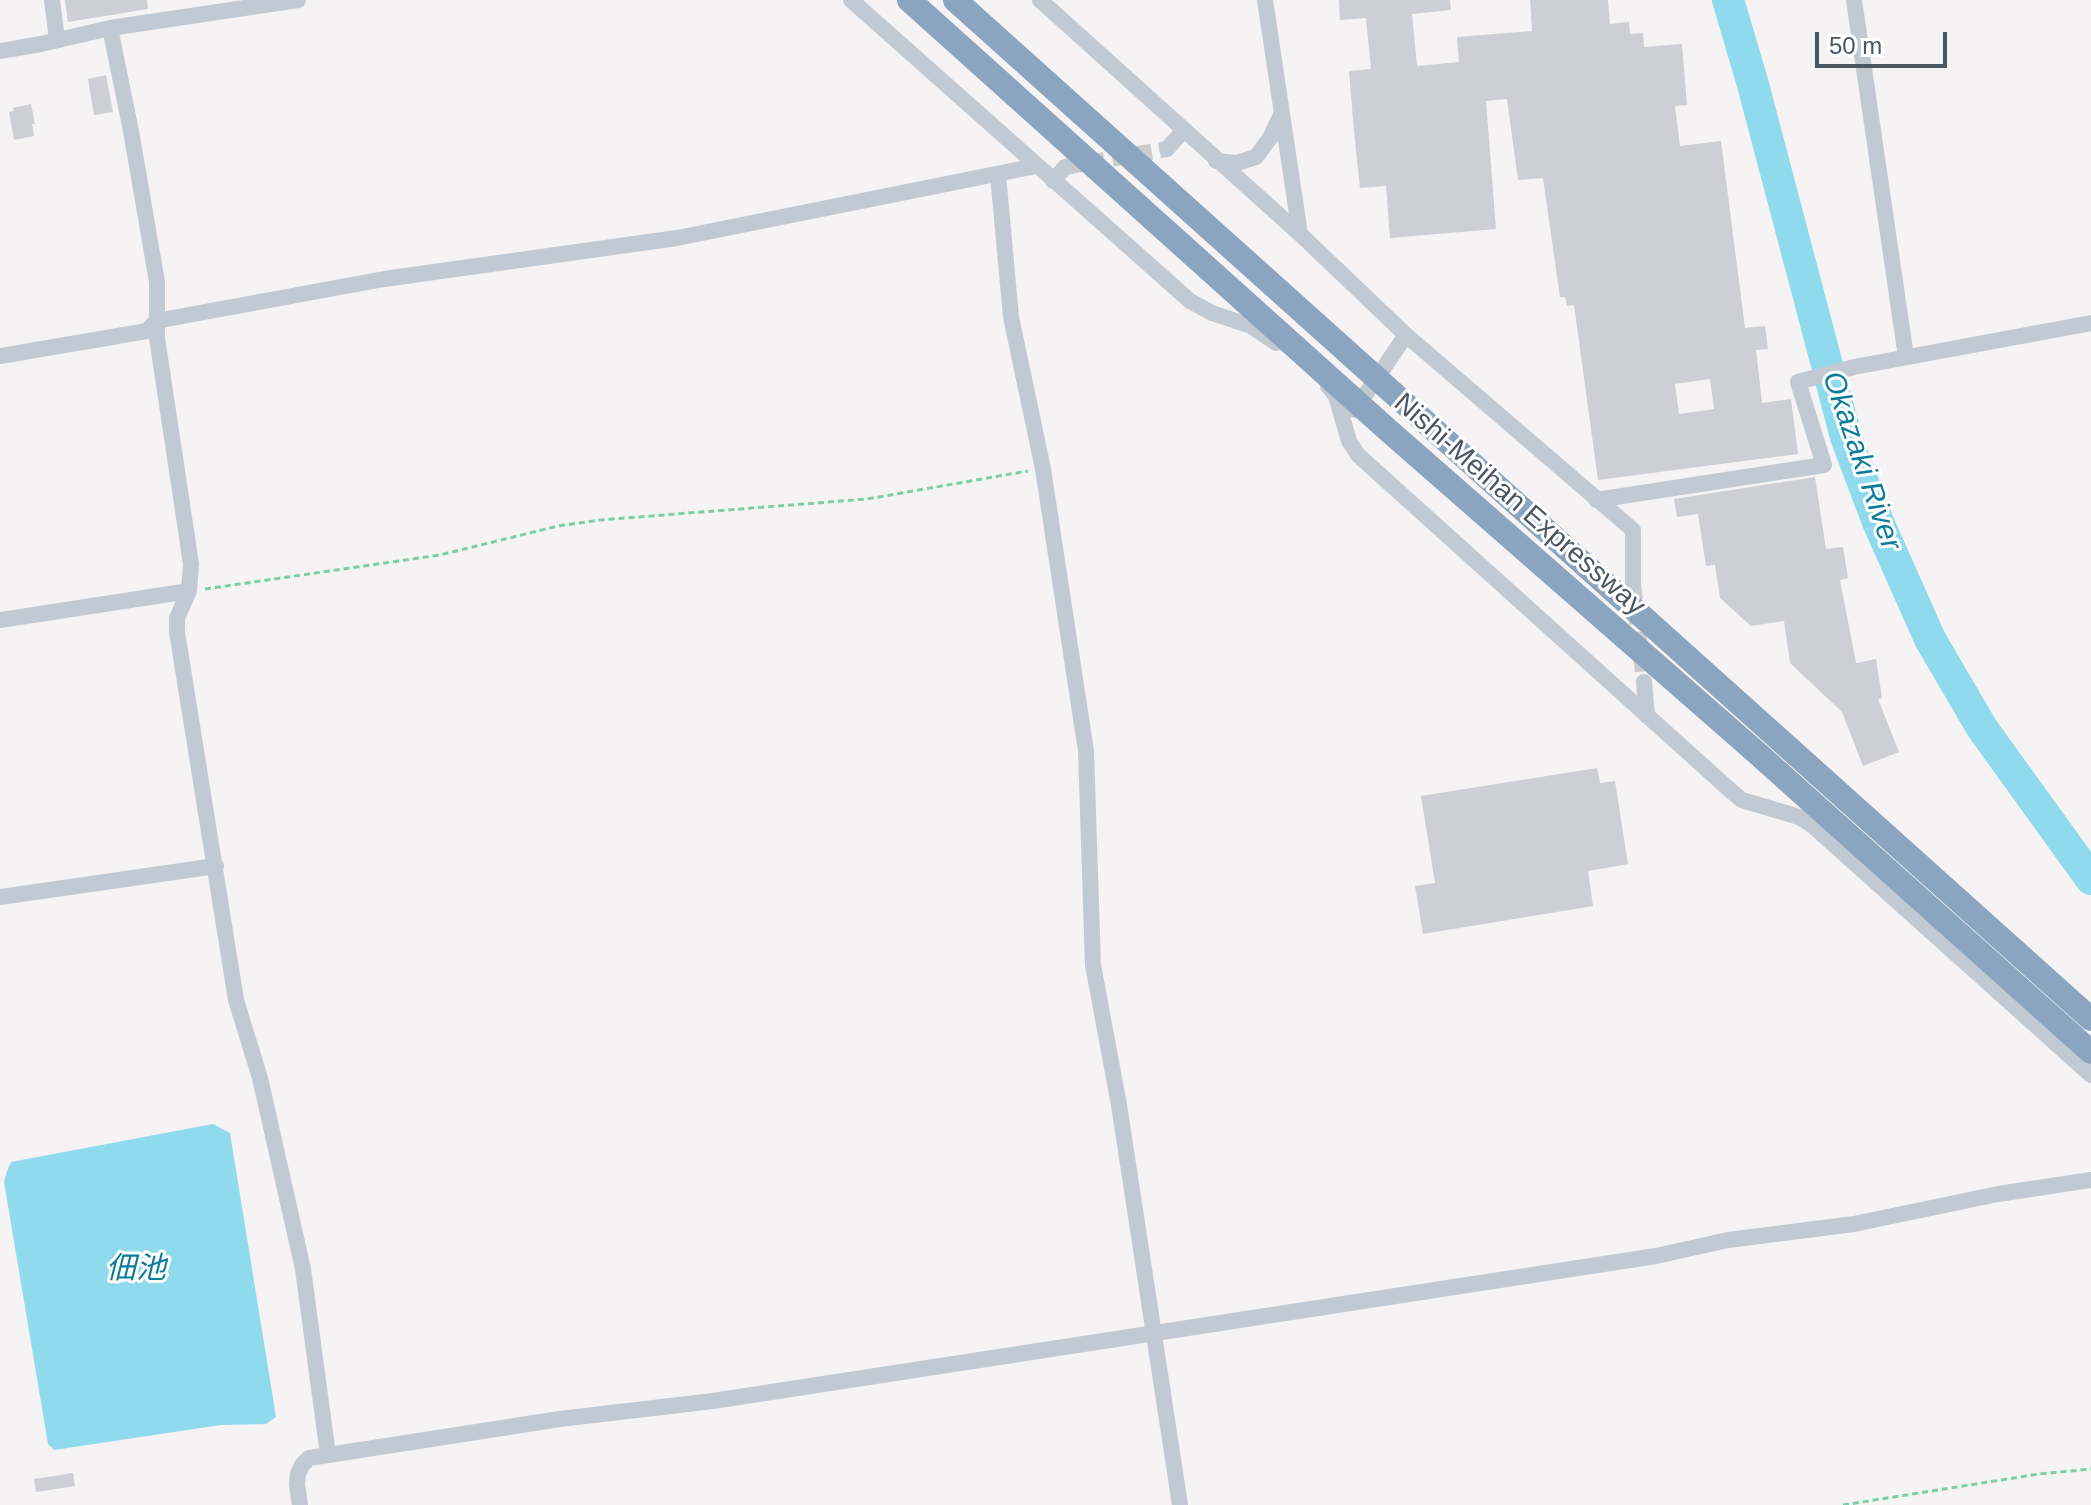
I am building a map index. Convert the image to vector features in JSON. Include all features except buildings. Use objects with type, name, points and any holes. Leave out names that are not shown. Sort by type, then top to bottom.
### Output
[{"type":"highway","name":"Nishi-Meihan Expressway","points":[[909,0],[1389,431],[1757,753],[2091,1052]]},
{"type":"highway","name":"Nishi-Meihan Expressway","points":[[955,0],[2091,1019]]},
{"type":"street","points":[[52,0],[57,40]]},
{"type":"street","points":[[0,51],[110,28],[298,0]]},
{"type":"street","points":[[851,0],[1190,301],[1212,313],[1251,326],[1328,386],[1336,396],[1349,441],[1358,455],[1742,800],[1799,817],[1812,825],[2091,1075]]},
{"type":"street","points":[[1040,0],[1300,234],[1406,335],[1633,530],[1633,584]]},
{"type":"street","points":[[1265,0],[1300,234]]},
{"type":"street","points":[[1854,0],[1906,357]]},
{"type":"street","points":[[110,28],[157,282],[156,321],[191,564],[189,591],[177,618],[177,632],[236,1000],[260,1078],[305,1279],[328,1455]]},
{"type":"street","points":[[1216,161],[1237,163],[1256,157],[1270,138],[1282,112]]},
{"type":"street","points":[[1167,149],[1183,131]]},
{"type":"street","points":[[0,356],[147,331],[156,321],[384,279],[677,238],[1036,166]]},
{"type":"street","points":[[1053,181],[1065,167]]},
{"type":"street","points":[[998,175],[1011,317],[1043,469],[1086,751],[1093,965],[1119,1105],[1180,1505]]},
{"type":"street","points":[[1596,500],[1824,465],[1798,382],[1854,367],[2091,323]]},
{"type":"street","points":[[1345,425],[1406,335]]},
{"type":"street","points":[[0,620],[189,591]]},
{"type":"street","points":[[1644,682],[1647,716]]},
{"type":"street","points":[[0,897],[216,866]]},
{"type":"street","points":[[300,1505],[297,1485],[302,1465],[309,1458],[560,1419],[713,1401],[1656,1256],[1728,1240],[1854,1224],[1998,1194],[2091,1180]]},
{"type":"path","points":[[189,591],[440,555],[558,526],[600,520],[867,499],[1043,469]]},
{"type":"path","points":[[1843,1505],[2039,1474],[2091,1469]]},
{"type":"water","name":"佃池","points":[[213,1124],[230,1133],[276,1417],[266,1424],[221,1425],[54,1450],[48,1444],[4,1182],[11,1162]]},
{"type":"waterway","name":"Okazaki River","points":[[1728,0],[1846,437],[1878,522],[1930,639],[1982,728],[2091,879]]},
{"type":"tunnel","points":[[1065,167],[1167,149]]},
{"type":"tunnel","points":[[1633,584],[1644,682]]}]
